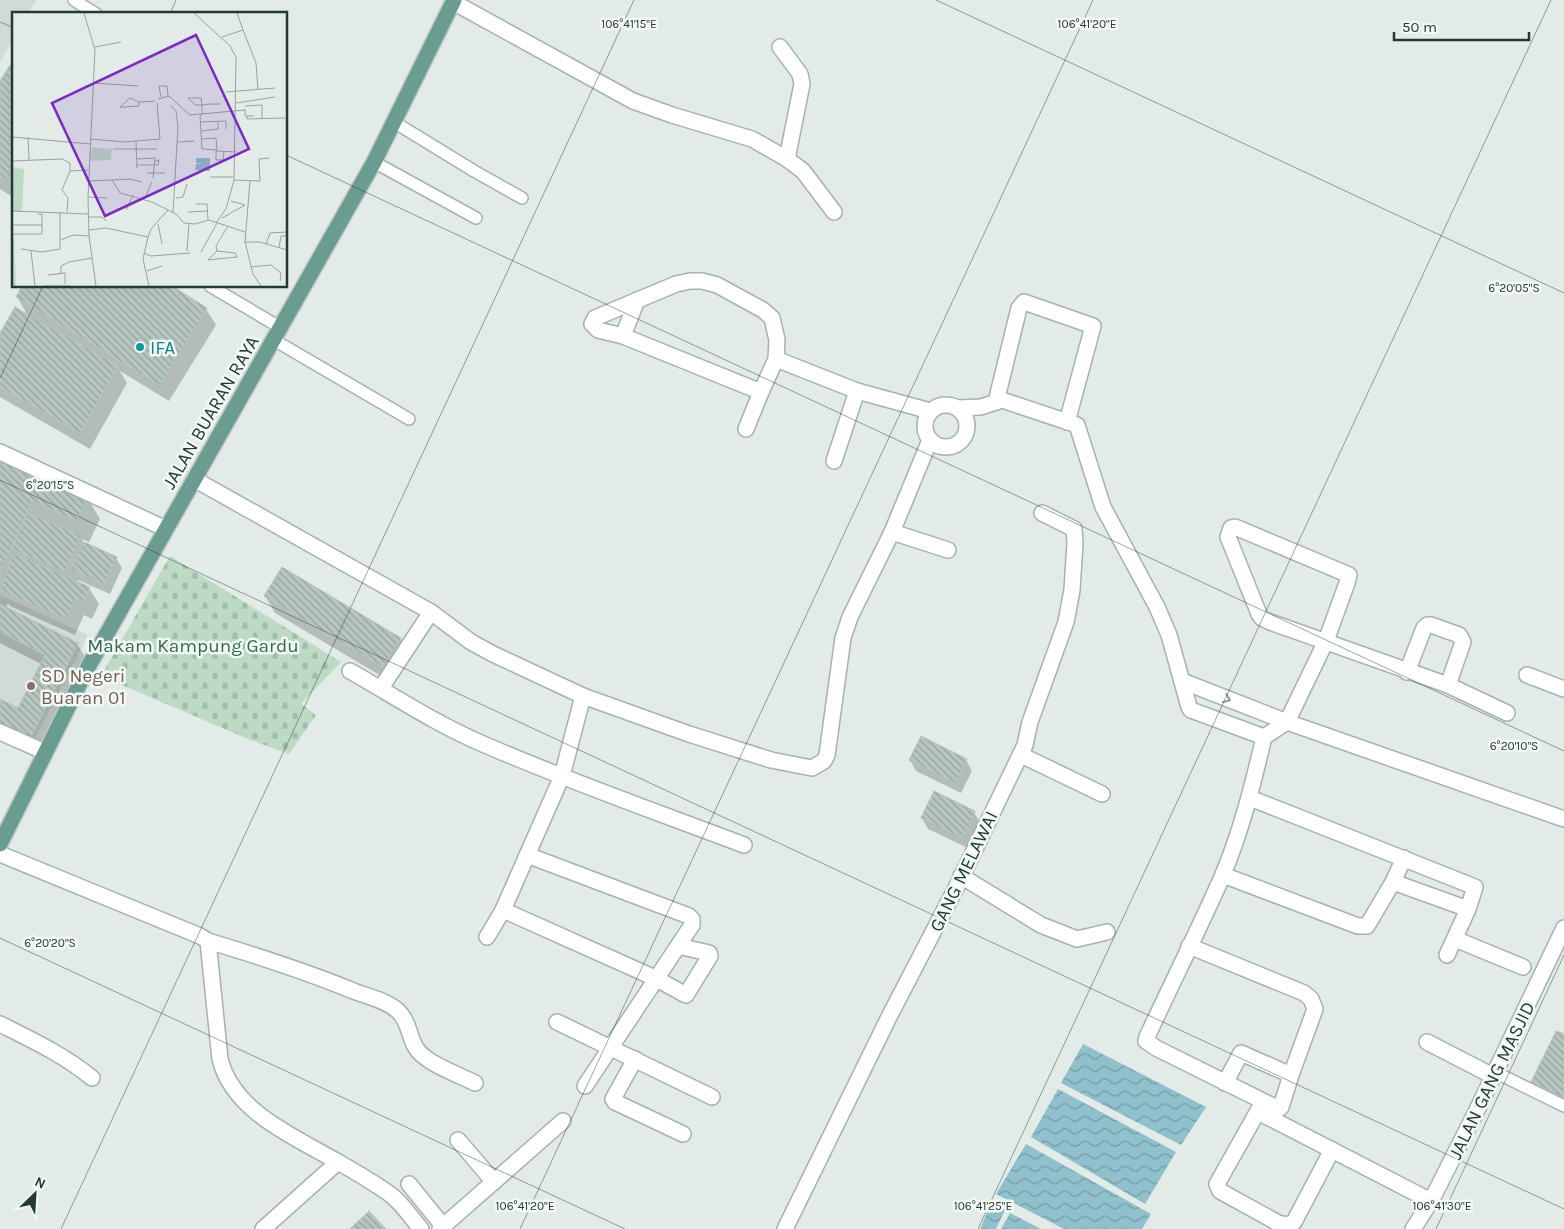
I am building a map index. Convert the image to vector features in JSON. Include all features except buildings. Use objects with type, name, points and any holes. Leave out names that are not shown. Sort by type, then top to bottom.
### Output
[{"type":"main road","name":"JALAN BUARAN RAYA","points":[[0,844],[88,668],[374,162],[454,1]]},
{"type":"street","points":[[454,1],[633,101],[672,115],[743,135],[787,159],[803,171],[834,212]]},
{"type":"street","points":[[780,48],[800,74],[802,84],[787,159]]},
{"type":"street","points":[[746,429],[776,359],[777,340],[772,318],[763,310],[717,285],[690,281],[676,284],[592,321],[592,324],[598,330],[623,336],[761,392]]},
{"type":"street","points":[[623,336],[637,300]]},
{"type":"street","points":[[996,402],[1019,308],[1024,302],[1094,326],[1067,422]]},
{"type":"street","points":[[776,359],[856,391],[930,411]]},
{"type":"street","points":[[834,461],[856,391]]},
{"type":"street","points":[[957,408],[963,413],[967,426],[966,434],[961,440],[948,446],[941,446],[930,440],[924,424],[926,417],[936,406],[943,405],[957,408],[981,407],[1002,400],[1077,425],[1103,507],[1169,635],[1187,704],[1191,710],[1264,737]]},
{"type":"street","points":[[194,479],[431,612],[471,642],[583,696],[689,734],[771,760],[812,768],[820,765],[827,755],[843,638],[850,617],[892,532],[930,440]]},
{"type":"street","points":[[0,452],[166,529]]},
{"type":"street","name":"GANG MELAWAI","points":[[785,1229],[1025,745],[1037,699],[1066,622],[1072,590],[1074,529],[1042,513]]},
{"type":"street","points":[[1431,1201],[1332,1150],[1260,1107],[1225,1083],[1156,1048],[1146,1040],[1223,875],[1250,798],[1264,737],[1287,722],[1326,641],[1345,592],[1348,576],[1236,527],[1231,528],[1228,537],[1262,618],[1326,641],[1407,672],[1448,685],[1507,712]]},
{"type":"street","points":[[892,532],[948,550]]},
{"type":"street","points":[[380,688],[431,612]]},
{"type":"street","points":[[1407,672],[1424,628],[1427,625],[1431,625],[1462,638],[1463,642],[1448,685]]},
{"type":"street","points":[[350,671],[438,722],[482,744],[744,844]]},
{"type":"street","points":[[1527,675],[1564,689]]},
{"type":"street","points":[[1182,681],[1287,722],[1564,820]]},
{"type":"street","points":[[487,937],[503,910],[562,776],[583,696]]},
{"type":"street","points":[[0,732],[45,752]]},
{"type":"street","points":[[1021,755],[1102,794]]},
{"type":"street","points":[[1250,798],[1475,887],[1468,909],[1447,955]]},
{"type":"street","points":[[0,854],[200,936],[208,941],[335,983],[383,1002],[398,1011],[406,1021],[415,1047],[420,1053],[475,1082]]},
{"type":"street","points":[[527,854],[689,916],[692,920],[692,925],[585,1086]]},
{"type":"street","points":[[1223,875],[1358,926],[1367,926],[1393,882],[1404,858]]},
{"type":"street","points":[[961,876],[1033,921],[1077,939],[1107,932]]},
{"type":"street","points":[[1393,882],[1468,909]]},
{"type":"street","points":[[503,910],[656,978],[687,995],[710,956],[709,953],[678,946]]},
{"type":"street","name":"JALAN GANG MASJID","points":[[1413,1229],[1431,1201],[1564,928]]},
{"type":"street","points":[[1455,938],[1523,967]]},
{"type":"street","points":[[208,941],[223,1072],[234,1088],[255,1111],[279,1130],[386,1191],[421,1229]]},
{"type":"street","points":[[1189,946],[1312,999],[1315,1009],[1281,1107],[1278,1109],[1260,1107]]},
{"type":"street","points":[[557,1022],[712,1097]]},
{"type":"street","points":[[0,1024],[58,1053],[92,1078]]},
{"type":"street","points":[[1426,1042],[1494,1074]]},
{"type":"street","points":[[1225,1083],[1241,1053],[1291,1075]]},
{"type":"street","points":[[634,1058],[613,1099],[615,1102],[683,1134]]},
{"type":"street","points":[[1260,1107],[1217,1184],[1220,1191],[1278,1223],[1287,1225],[1294,1222],[1332,1150]]},
{"type":"street","points":[[409,1184],[442,1228],[563,1121]]},
{"type":"street","points":[[458,1140],[494,1182]]},
{"type":"street","points":[[263,1229],[338,1162]]},
{"type":"lane","points":[[74,0],[93,12]]},
{"type":"lane","points":[[394,122],[522,198]]},
{"type":"lane","points":[[374,162],[476,218]]},
{"type":"lane","points":[[213,288],[277,334],[409,419]]},
{"type":"lane","points":[[1494,1074],[1564,1106]]},
{"type":"shaded area","points":[[0,0],[36,0],[29,12],[12,12],[12,41],[0,62]]},
{"type":"shaded area","name":"SD Negeri Buaran 01","points":[[0,595],[88,635],[29,751],[0,737]]},
{"type":"green space","name":"Makam Kampung Gardu","points":[[170,556],[341,662],[301,704],[316,715],[289,754],[248,739],[101,676]]},
{"type":"water","points":[[1083,1044],[1206,1107],[1181,1145],[1061,1083]]},
{"type":"water","points":[[1058,1089],[1176,1152],[1145,1204],[1031,1137]]},
{"type":"water","points":[[1026,1144],[1151,1214],[1142,1229],[1064,1229],[996,1194]]},
{"type":"water","points":[[991,1203],[1005,1210],[996,1229],[980,1229]]},
{"type":"water","points":[[1010,1213],[1041,1229],[1001,1229]]},
{"type":"place","name":"IFA","points":[[140,347]]},
{"type":"place","name":"SD Negeri Buaran 01","points":[[31,686]]}]
